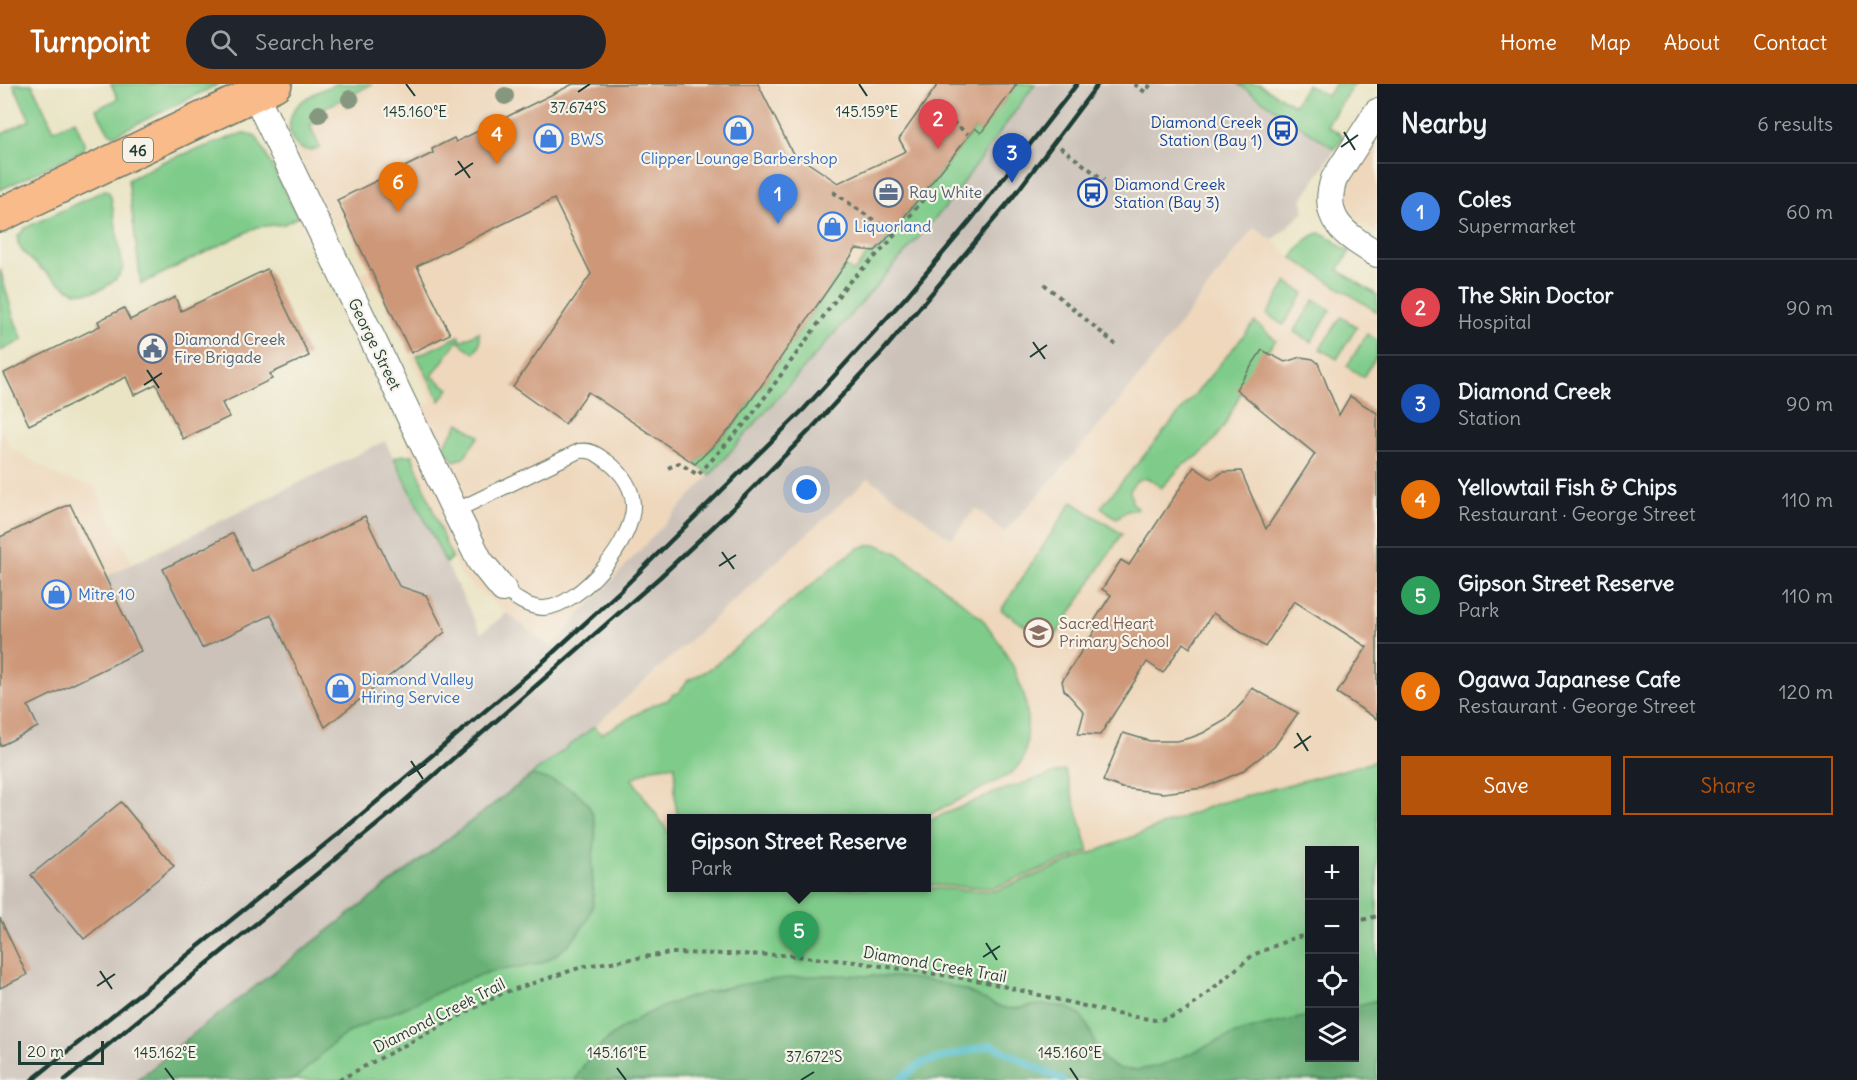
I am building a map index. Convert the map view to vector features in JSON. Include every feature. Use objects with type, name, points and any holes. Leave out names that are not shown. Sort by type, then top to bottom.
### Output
[{"type":"main road","name":"46","points":[[0,215],[265,89]]},
{"type":"street","name":"George Street","points":[[265,89],[455,511],[480,561],[503,589]]},
{"type":"street","points":[[1377,112],[1335,179],[1330,190],[1329,201],[1331,213],[1345,232],[1377,254]]},
{"type":"lane","points":[[455,511],[579,451],[596,453],[626,479],[633,504],[625,536],[610,559],[579,591],[559,604],[546,608],[525,604],[503,589]]},
{"type":"path","points":[[1134,84],[1146,92],[1151,84]]},
{"type":"path","points":[[931,105],[968,134]]},
{"type":"path","points":[[1060,147],[1104,180]]},
{"type":"path","points":[[833,192],[895,235]]},
{"type":"path","points":[[668,468],[679,462],[698,476],[703,471],[749,420],[841,292],[895,235],[925,197]]},
{"type":"path","points":[[1044,284],[1114,344]]},
{"type":"path","points":[[1359,921],[1377,916]]},
{"type":"path","name":"Diamond Creek Trail","points":[[339,1080],[503,993],[585,966],[670,953],[784,955],[855,962],[982,981],[1117,1014],[1155,1020],[1166,1019],[1186,1011],[1253,955],[1305,935]]},
{"type":"shaded area","points":[[335,84],[1035,84],[947,205],[710,475],[550,648],[462,577],[445,543],[402,432],[428,419],[421,407],[432,401],[375,282],[363,287],[358,275],[368,270],[346,224],[335,229],[296,148],[291,132],[290,121],[298,105]]},
{"type":"shaded area","points":[[1035,84],[1238,84],[1335,149],[1304,196],[1302,201],[1304,212],[1273,240],[1254,228],[1128,391],[1054,478],[1004,532],[976,508],[953,537],[949,537],[869,478],[595,726],[197,1031],[138,1080],[0,1080],[0,628],[385,441],[481,633],[507,613],[550,647],[710,475],[947,205]]},
{"type":"shaded area","points":[[1377,141],[1377,233],[1358,221],[1350,208],[1348,199],[1351,182]]},
{"type":"shaded area","name":"Sacred Heart Primary School","points":[[1254,228],[1273,240],[1292,258],[1377,312],[1377,761],[1216,804],[995,891],[931,888],[931,814],[667,814],[667,830],[595,726],[869,477],[949,537],[953,537],[976,508],[1004,531],[1054,479],[1128,391]]},
{"type":"shaded area","points":[[0,426],[11,448],[59,477],[95,486],[132,563],[0,628]]},
{"type":"green space","points":[[13,84],[32,84],[54,130],[75,120],[85,145],[84,150],[0,190],[0,135],[30,120]]},
{"type":"green space","points":[[111,84],[219,84],[114,135],[108,131],[96,109],[118,99]]},
{"type":"green space","points":[[335,84],[372,84],[355,93],[358,100],[347,106],[343,99],[324,108],[328,116],[310,125],[320,148],[310,150],[295,144],[290,129],[293,112],[306,98]]},
{"type":"green space","points":[[1017,84],[1035,84],[947,205],[710,475],[695,464],[734,425],[844,266],[854,272],[866,256],[878,250],[975,128],[981,132]]},
{"type":"green space","points":[[1238,84],[1259,84],[1294,105],[1307,84],[1327,96],[1335,84],[1354,84],[1327,125],[1343,136],[1335,149]]},
{"type":"green space","points":[[243,133],[256,137],[260,143],[298,217],[284,224],[257,227],[141,284],[128,180],[162,162]]},
{"type":"green space","points":[[105,190],[111,197],[123,269],[115,280],[97,291],[76,292],[56,280],[31,259],[19,246],[18,236],[25,228]]},
{"type":"green space","points":[[1319,233],[1350,251],[1338,270],[1377,295],[1377,312],[1292,258],[1307,240]]},
{"type":"green space","points":[[0,269],[14,319],[23,340],[0,351]]},
{"type":"green space","points":[[1287,282],[1304,293],[1283,325],[1267,314]]},
{"type":"green space","points":[[1314,300],[1331,310],[1311,342],[1294,332]]},
{"type":"green space","points":[[1341,317],[1357,327],[1337,359],[1320,349]]},
{"type":"green space","points":[[1255,322],[1276,340],[1258,361],[1226,423],[1214,440],[1200,455],[1183,465],[1161,488],[1148,479],[1140,479],[1136,482],[1130,491],[1132,502],[1138,509],[1127,511],[1116,518],[1101,507]]},
{"type":"green space","points":[[479,332],[480,343],[474,353],[457,341],[432,376],[449,389],[440,401],[417,356],[459,336],[461,341]]},
{"type":"green space","points":[[1367,334],[1377,340],[1377,356],[1363,377],[1347,366]]},
{"type":"green space","points":[[459,423],[479,436],[463,458],[454,461],[443,447]]},
{"type":"green space","points":[[412,455],[452,557],[446,563],[394,458]]},
{"type":"green space","points":[[1072,502],[1122,534],[1051,643],[1001,610]]},
{"type":"green space","points":[[878,545],[897,553],[984,621],[1015,670],[1025,699],[1027,742],[1023,760],[1011,774],[930,814],[677,814],[675,765],[652,768],[632,779],[667,830],[667,892],[931,892],[931,888],[995,891],[1216,804],[1377,761],[1377,1080],[138,1080],[197,1031],[595,726],[601,734],[653,705],[668,700],[673,694],[679,693],[687,681],[710,669],[840,561],[859,548]]},
{"type":"green space","points":[[1065,770],[1089,851],[994,888],[931,885],[931,819],[999,791]]},
{"type":"green space","points":[[532,775],[570,788],[579,795],[587,803],[595,826],[592,864],[594,894],[590,915],[574,938],[559,952],[541,963],[490,972],[468,980],[364,1025],[336,1041],[293,1080],[138,1080],[197,1031]]},
{"type":"green space","points":[[833,975],[897,977],[959,988],[1008,1009],[1036,1005],[1068,1008],[1079,1014],[1086,1023],[1100,1053],[1107,1062],[1117,1068],[1132,1070],[1169,1062],[1230,1036],[1305,1017],[1305,1062],[1359,1062],[1359,1005],[1377,1000],[1377,1080],[575,1080],[595,1052],[621,1029],[653,1011],[726,988],[800,977]]},
{"type":"building","points":[[573,84],[758,84],[792,152],[838,183],[906,151],[899,139],[938,84],[1017,84],[981,133],[975,128],[885,241],[875,251],[856,249],[734,425],[695,464],[588,392],[565,424],[513,387],[591,274],[554,199],[417,266],[450,334],[411,353],[337,200],[433,153],[432,149],[454,138],[456,142]]},
{"type":"building","points":[[267,269],[309,356],[270,374],[272,379],[222,403],[229,417],[183,439],[156,384],[134,395],[126,377],[29,425],[4,373],[100,326],[98,321],[124,308],[130,320],[175,297],[181,311]]},
{"type":"building","points":[[1262,350],[1285,362],[1301,357],[1313,359],[1318,363],[1339,415],[1350,396],[1377,413],[1377,719],[1337,693],[1367,647],[1294,601],[1265,647],[1213,613],[1190,648],[1183,643],[1163,673],[1147,662],[1100,735],[1078,734],[1084,712],[1064,690],[1062,681],[1096,629],[1091,626],[1111,595],[1102,589],[1121,560],[1129,565],[1194,467],[1212,479],[1223,472],[1241,471],[1266,529],[1315,454],[1236,389]]},
{"type":"building","name":"Mitre 10","points":[[70,504],[141,651],[28,706],[38,727],[0,746],[0,537]]},
{"type":"building","points":[[365,516],[399,586],[426,595],[445,632],[325,727],[271,615],[202,648],[163,569],[233,533],[252,572]]},
{"type":"building","points":[[1252,688],[1298,713],[1274,747],[1241,772],[1203,788],[1163,793],[1122,788],[1103,781],[1123,733],[1150,741],[1177,741],[1190,738],[1226,720],[1244,701]]},
{"type":"building","points":[[121,802],[174,866],[84,939],[31,875]]},
{"type":"building","points":[[0,918],[27,975],[0,988]]},
{"type":"waterway","points":[[899,1080],[922,1063],[991,1045],[1062,1080]]},
{"type":"railway","points":[[32,1080],[343,830],[535,669],[618,593],[804,409],[906,297],[970,221],[1077,84]]},
{"type":"railway","points":[[65,1080],[384,819],[660,577],[731,510],[812,428],[883,351],[1013,197],[1098,84]]},
{"type":"place","name":"Clipper Lounge Barbershop","points":[[739,130]]},
{"type":"place","name":"Diamond Creek Station (Bay 1)","points":[[1283,131]]},
{"type":"place","name":"BWS","points":[[549,139]]},
{"type":"place","name":"The Skin Doctor","points":[[938,149]]},
{"type":"place","name":"Yellowtail Fish & Chips","points":[[497,164]]},
{"type":"place","name":"Diamond Creek","points":[[1012,183]]},
{"type":"place","name":"Ray White","points":[[888,192]]},
{"type":"place","name":"Diamond Creek Station (Bay 3)","points":[[1093,193]]},
{"type":"place","name":"Ogawa Japanese Cafe","points":[[398,212]]},
{"type":"place","name":"Coles","points":[[778,224]]},
{"type":"place","name":"Liquorland","points":[[833,226]]},
{"type":"place","name":"Diamond Creek Fire Brigade","points":[[153,348]]},
{"type":"place","name":"Mitre 10","points":[[57,594]]},
{"type":"place","name":"Sacred Heart Primary School","points":[[1038,632]]},
{"type":"place","name":"Diamond Valley Hiring Service","points":[[340,688]]},
{"type":"place","name":"Gipson Street Reserve","points":[[799,961]]}]
